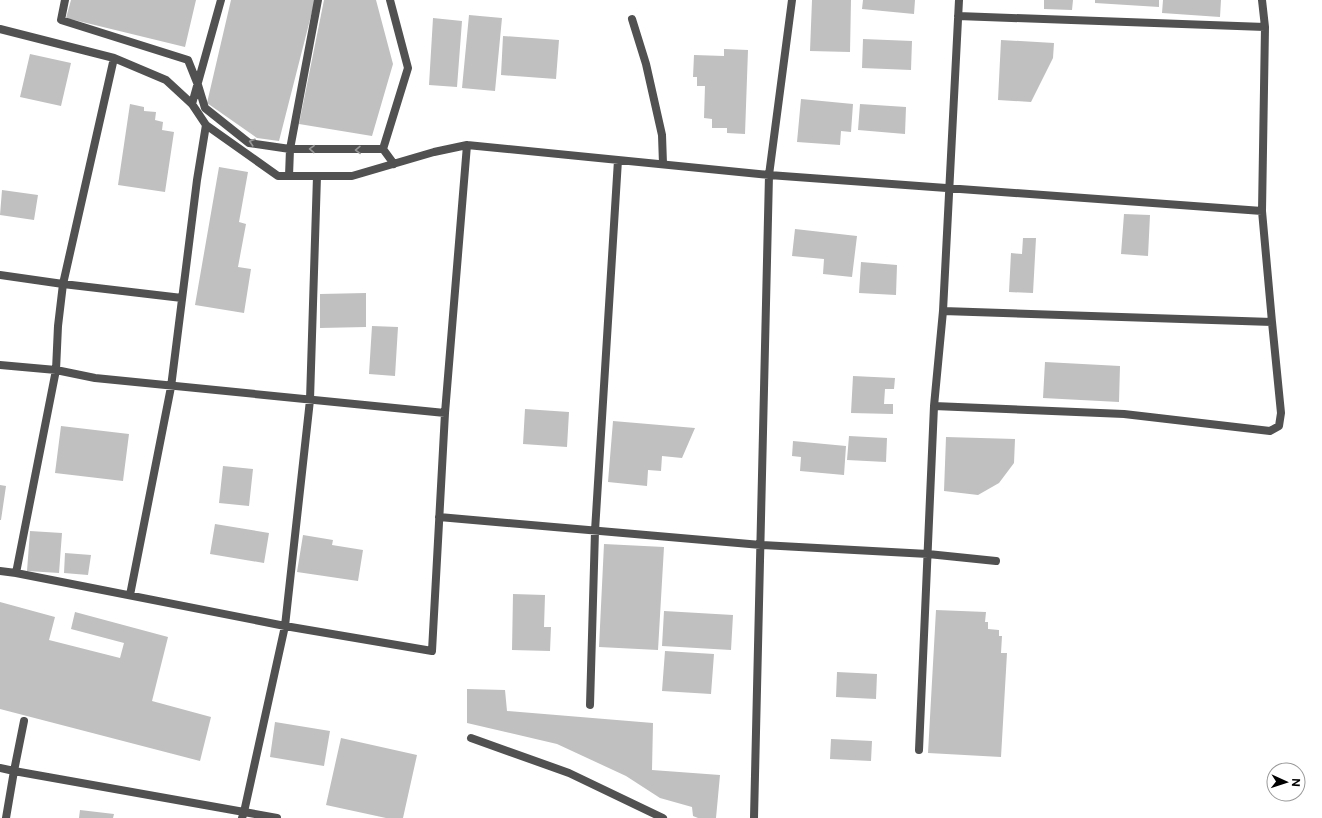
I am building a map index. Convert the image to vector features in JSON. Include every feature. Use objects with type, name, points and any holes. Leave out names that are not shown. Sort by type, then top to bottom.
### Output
[{"type":"street","points":[[65,0],[60,20],[188,60],[205,108],[249,143],[290,149],[383,149]]},
{"type":"street","points":[[192,104],[220,0]]},
{"type":"street","points":[[290,176],[290,149],[318,0]]},
{"type":"street","points":[[383,149],[408,68],[390,0]]},
{"type":"street","points":[[754,818],[769,174],[792,0]]},
{"type":"street","points":[[919,750],[934,406],[943,311],[948,188],[959,0]]},
{"type":"street","points":[[934,406],[1124,414],[1270,431],[1279,426],[1281,413],[1262,211],[1265,27],[1262,0]]},
{"type":"street","points":[[958,16],[1265,27]]},
{"type":"street","points":[[632,19],[646,64],[662,134],[663,164]]},
{"type":"street","points":[[0,29],[114,58],[166,80],[192,104],[206,124],[278,176],[352,176],[434,152],[467,145],[769,174],[1262,211]]},
{"type":"street","points":[[16,573],[56,370],[58,326],[63,284],[114,58]]},
{"type":"street","points":[[130,595],[171,387],[197,180],[206,124]]},
{"type":"street","points":[[0,571],[285,626],[432,651],[445,413],[467,145]]},
{"type":"street","points":[[383,149],[394,164]]},
{"type":"street","points":[[590,705],[595,531],[618,160]]},
{"type":"street","points":[[243,815],[285,626],[310,400],[317,176]]},
{"type":"street","points":[[0,275],[182,298]]},
{"type":"street","points":[[943,311],[1272,322]]},
{"type":"street","points":[[0,364],[56,370],[95,378],[171,387],[445,413]]},
{"type":"street","points":[[439,517],[761,545],[928,554],[996,561]]},
{"type":"street","points":[[6,818],[24,721]]},
{"type":"street","points":[[471,738],[569,773],[663,818]]},
{"type":"street","points":[[0,768],[243,815],[277,818]]},
{"type":"building","points":[[71,0],[196,0],[185,47],[66,18]]},
{"type":"building","points":[[231,0],[315,0],[279,141],[257,138],[207,103]]},
{"type":"building","points":[[324,0],[376,0],[393,64],[372,136],[299,124]]},
{"type":"building","points":[[812,0],[851,0],[850,52],[810,51]]},
{"type":"building","points":[[863,0],[915,0],[914,14],[862,9]]},
{"type":"building","points":[[1044,0],[1073,0],[1072,10],[1044,9]]},
{"type":"building","points":[[1095,0],[1159,0],[1159,7],[1095,3]]},
{"type":"building","points":[[1163,0],[1221,0],[1220,17],[1162,13]]},
{"type":"building","points":[[469,15],[502,18],[495,91],[462,88]]},
{"type":"building","points":[[433,18],[462,21],[457,87],[429,85]]},
{"type":"building","points":[[503,36],[559,40],[556,79],[501,75]]},
{"type":"building","points":[[863,39],[912,41],[911,70],[862,68]]},
{"type":"building","points":[[1001,40],[1054,43],[1053,58],[1031,102],[998,100]]},
{"type":"building","points":[[724,49],[748,50],[745,134],[727,133],[727,128],[712,128],[712,119],[704,118],[705,86],[697,86],[697,77],[693,77],[694,55],[724,56]]},
{"type":"building","points":[[30,54],[71,63],[61,106],[20,97]]},
{"type":"building","points":[[801,99],[853,104],[851,132],[841,131],[840,145],[797,142]]},
{"type":"building","points":[[130,104],[144,107],[144,111],[156,112],[155,120],[163,122],[162,130],[174,132],[165,192],[118,185]]},
{"type":"building","points":[[860,104],[906,107],[905,134],[858,130]]},
{"type":"building","points":[[219,167],[248,172],[239,222],[246,224],[238,267],[251,269],[244,313],[195,305]]},
{"type":"building","points":[[2,190],[38,195],[34,220],[0,215]]},
{"type":"building","points":[[1124,214],[1150,215],[1148,256],[1121,254]]},
{"type":"building","points":[[795,229],[857,236],[852,277],[823,274],[824,259],[792,256]]},
{"type":"building","points":[[1023,238],[1036,238],[1033,293],[1009,292],[1011,253],[1022,254]]},
{"type":"building","points":[[861,262],[897,265],[896,295],[859,293]]},
{"type":"building","points":[[366,293],[366,327],[320,328],[320,294]]},
{"type":"building","points":[[372,326],[398,327],[395,376],[369,374]]},
{"type":"building","points":[[1045,362],[1120,366],[1119,402],[1043,398]]},
{"type":"building","points":[[853,376],[895,378],[894,389],[885,389],[884,404],[893,404],[893,414],[851,413]]},
{"type":"building","points":[[525,409],[569,412],[567,447],[523,444]]},
{"type":"building","points":[[613,421],[695,428],[682,458],[662,456],[661,471],[648,470],[647,486],[608,482]]},
{"type":"building","points":[[61,426],[129,434],[123,481],[55,473]]},
{"type":"building","points":[[849,436],[887,438],[886,462],[847,460]]},
{"type":"building","points":[[946,437],[1015,439],[1014,463],[999,483],[978,495],[944,491]]},
{"type":"building","points":[[793,441],[846,446],[844,475],[800,471],[801,457],[792,456]]},
{"type":"building","points":[[223,466],[253,469],[249,506],[219,503]]},
{"type":"building","points":[[0,485],[6,486],[1,520],[0,520]]},
{"type":"building","points":[[215,524],[269,533],[264,563],[210,554]]},
{"type":"building","points":[[30,531],[62,533],[59,573],[27,571]]},
{"type":"building","points":[[303,535],[333,540],[332,545],[363,550],[358,581],[297,572]]},
{"type":"building","points":[[604,544],[664,547],[658,650],[599,647]]},
{"type":"building","points":[[65,553],[91,555],[88,575],[64,573]]},
{"type":"building","points":[[513,594],[545,595],[544,627],[551,627],[550,651],[512,650]]},
{"type":"building","points":[[0,602],[55,617],[49,640],[120,658],[124,643],[71,629],[75,612],[168,637],[152,701],[211,717],[200,761],[0,709]]},
{"type":"building","points":[[936,610],[986,612],[985,622],[988,622],[988,629],[999,630],[999,636],[1002,636],[1001,653],[1007,653],[1001,757],[928,753]]},
{"type":"building","points":[[664,611],[733,615],[731,650],[662,646]]},
{"type":"building","points":[[665,651],[714,654],[711,694],[662,691]]},
{"type":"building","points":[[837,672],[877,674],[876,699],[836,697]]},
{"type":"building","points":[[467,689],[505,690],[507,711],[653,723],[652,770],[720,775],[716,818],[698,818],[693,816],[692,807],[660,798],[626,776],[557,744],[467,723]]},
{"type":"building","points":[[275,722],[330,731],[324,766],[270,757]]},
{"type":"building","points":[[341,738],[417,755],[403,818],[386,818],[326,805]]},
{"type":"building","points":[[831,739],[872,741],[871,761],[830,759]]},
{"type":"building","points":[[80,810],[114,814],[113,818],[79,818]]}]
